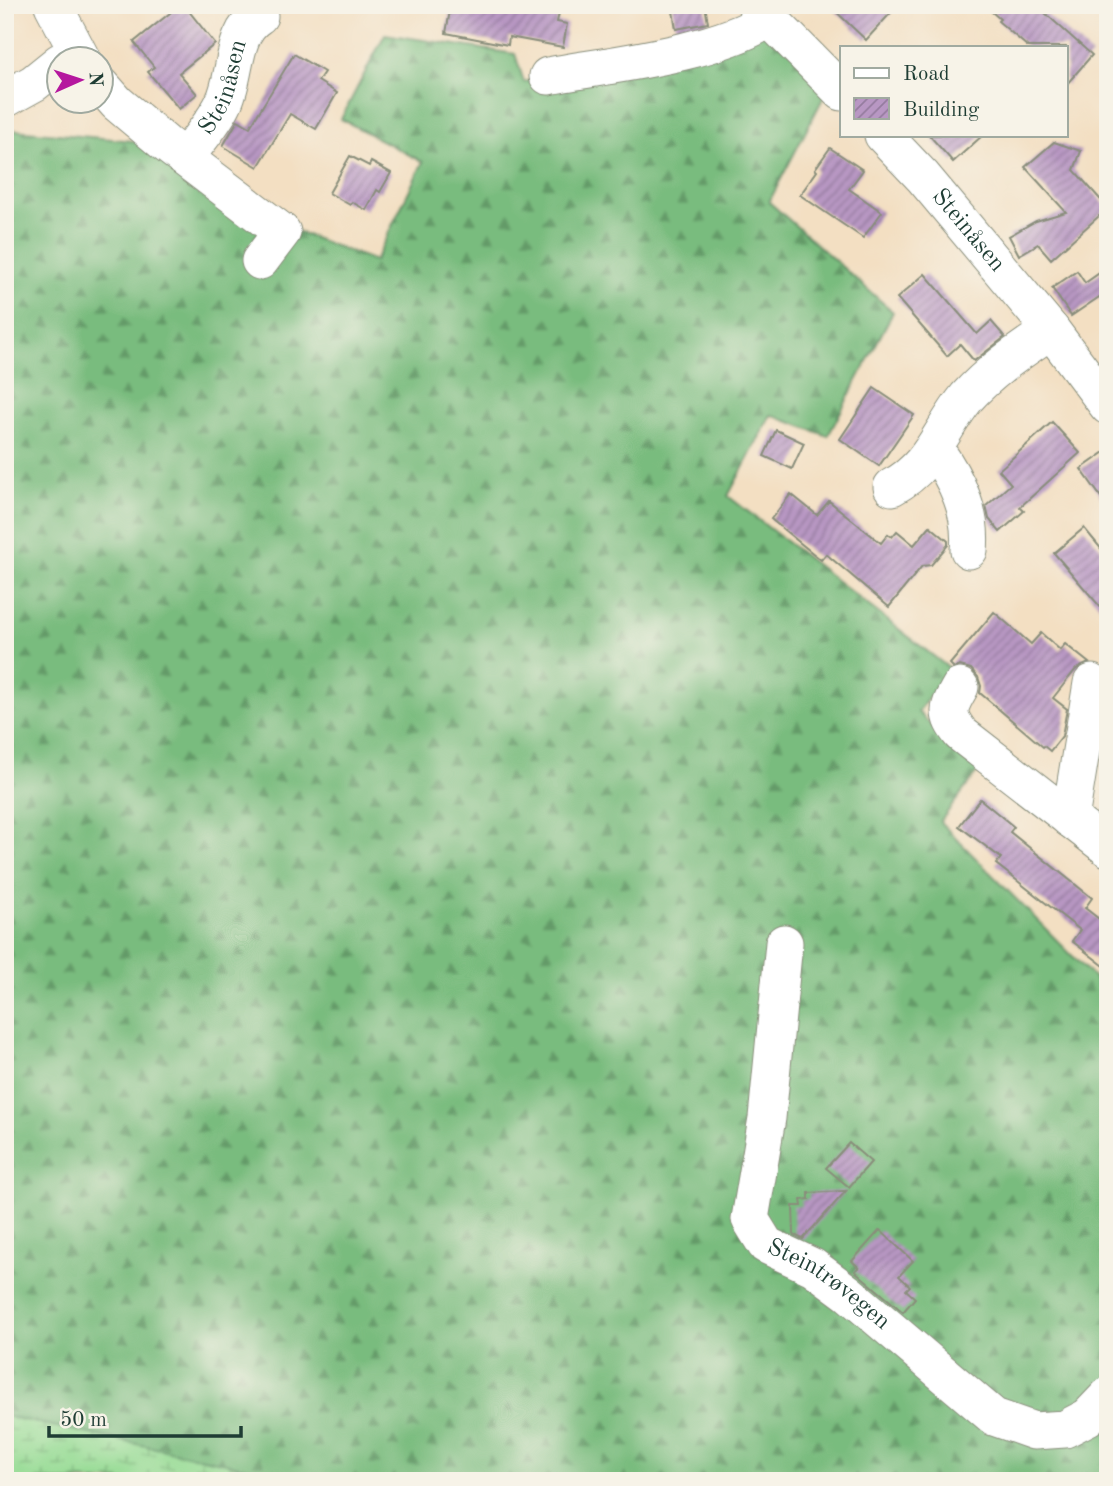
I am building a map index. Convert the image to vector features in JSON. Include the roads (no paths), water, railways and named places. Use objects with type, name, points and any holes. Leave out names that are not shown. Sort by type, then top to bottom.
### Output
[{"type":"street","points":[[53,5],[66,46]]},
{"type":"street","points":[[548,76],[708,44],[754,28],[763,12],[840,90]]},
{"type":"street","name":"Steinåsen","points":[[185,158],[225,102],[242,35],[248,23],[259,16]]},
{"type":"street","points":[[5,99],[46,75]]},
{"type":"street","name":"Steinåsen","points":[[116,102],[282,232],[260,261]]},
{"type":"street","name":"Steinåsen","points":[[884,136],[923,177],[1051,330],[1108,406]]},
{"type":"street","points":[[892,487],[905,480],[935,449],[948,424],[980,383],[1051,330]]},
{"type":"street","points":[[935,449],[951,472],[964,504],[969,522],[969,550]]},
{"type":"street","points":[[1070,819],[1092,683]]},
{"type":"street","points":[[960,687],[950,704],[949,714],[961,734],[1108,848]]},
{"type":"street","name":"Steintrøvegen","points":[[783,943],[767,1118],[750,1219],[766,1245],[813,1267],[848,1293],[993,1417],[1034,1431],[1065,1429],[1088,1417],[1108,1396]]}]
